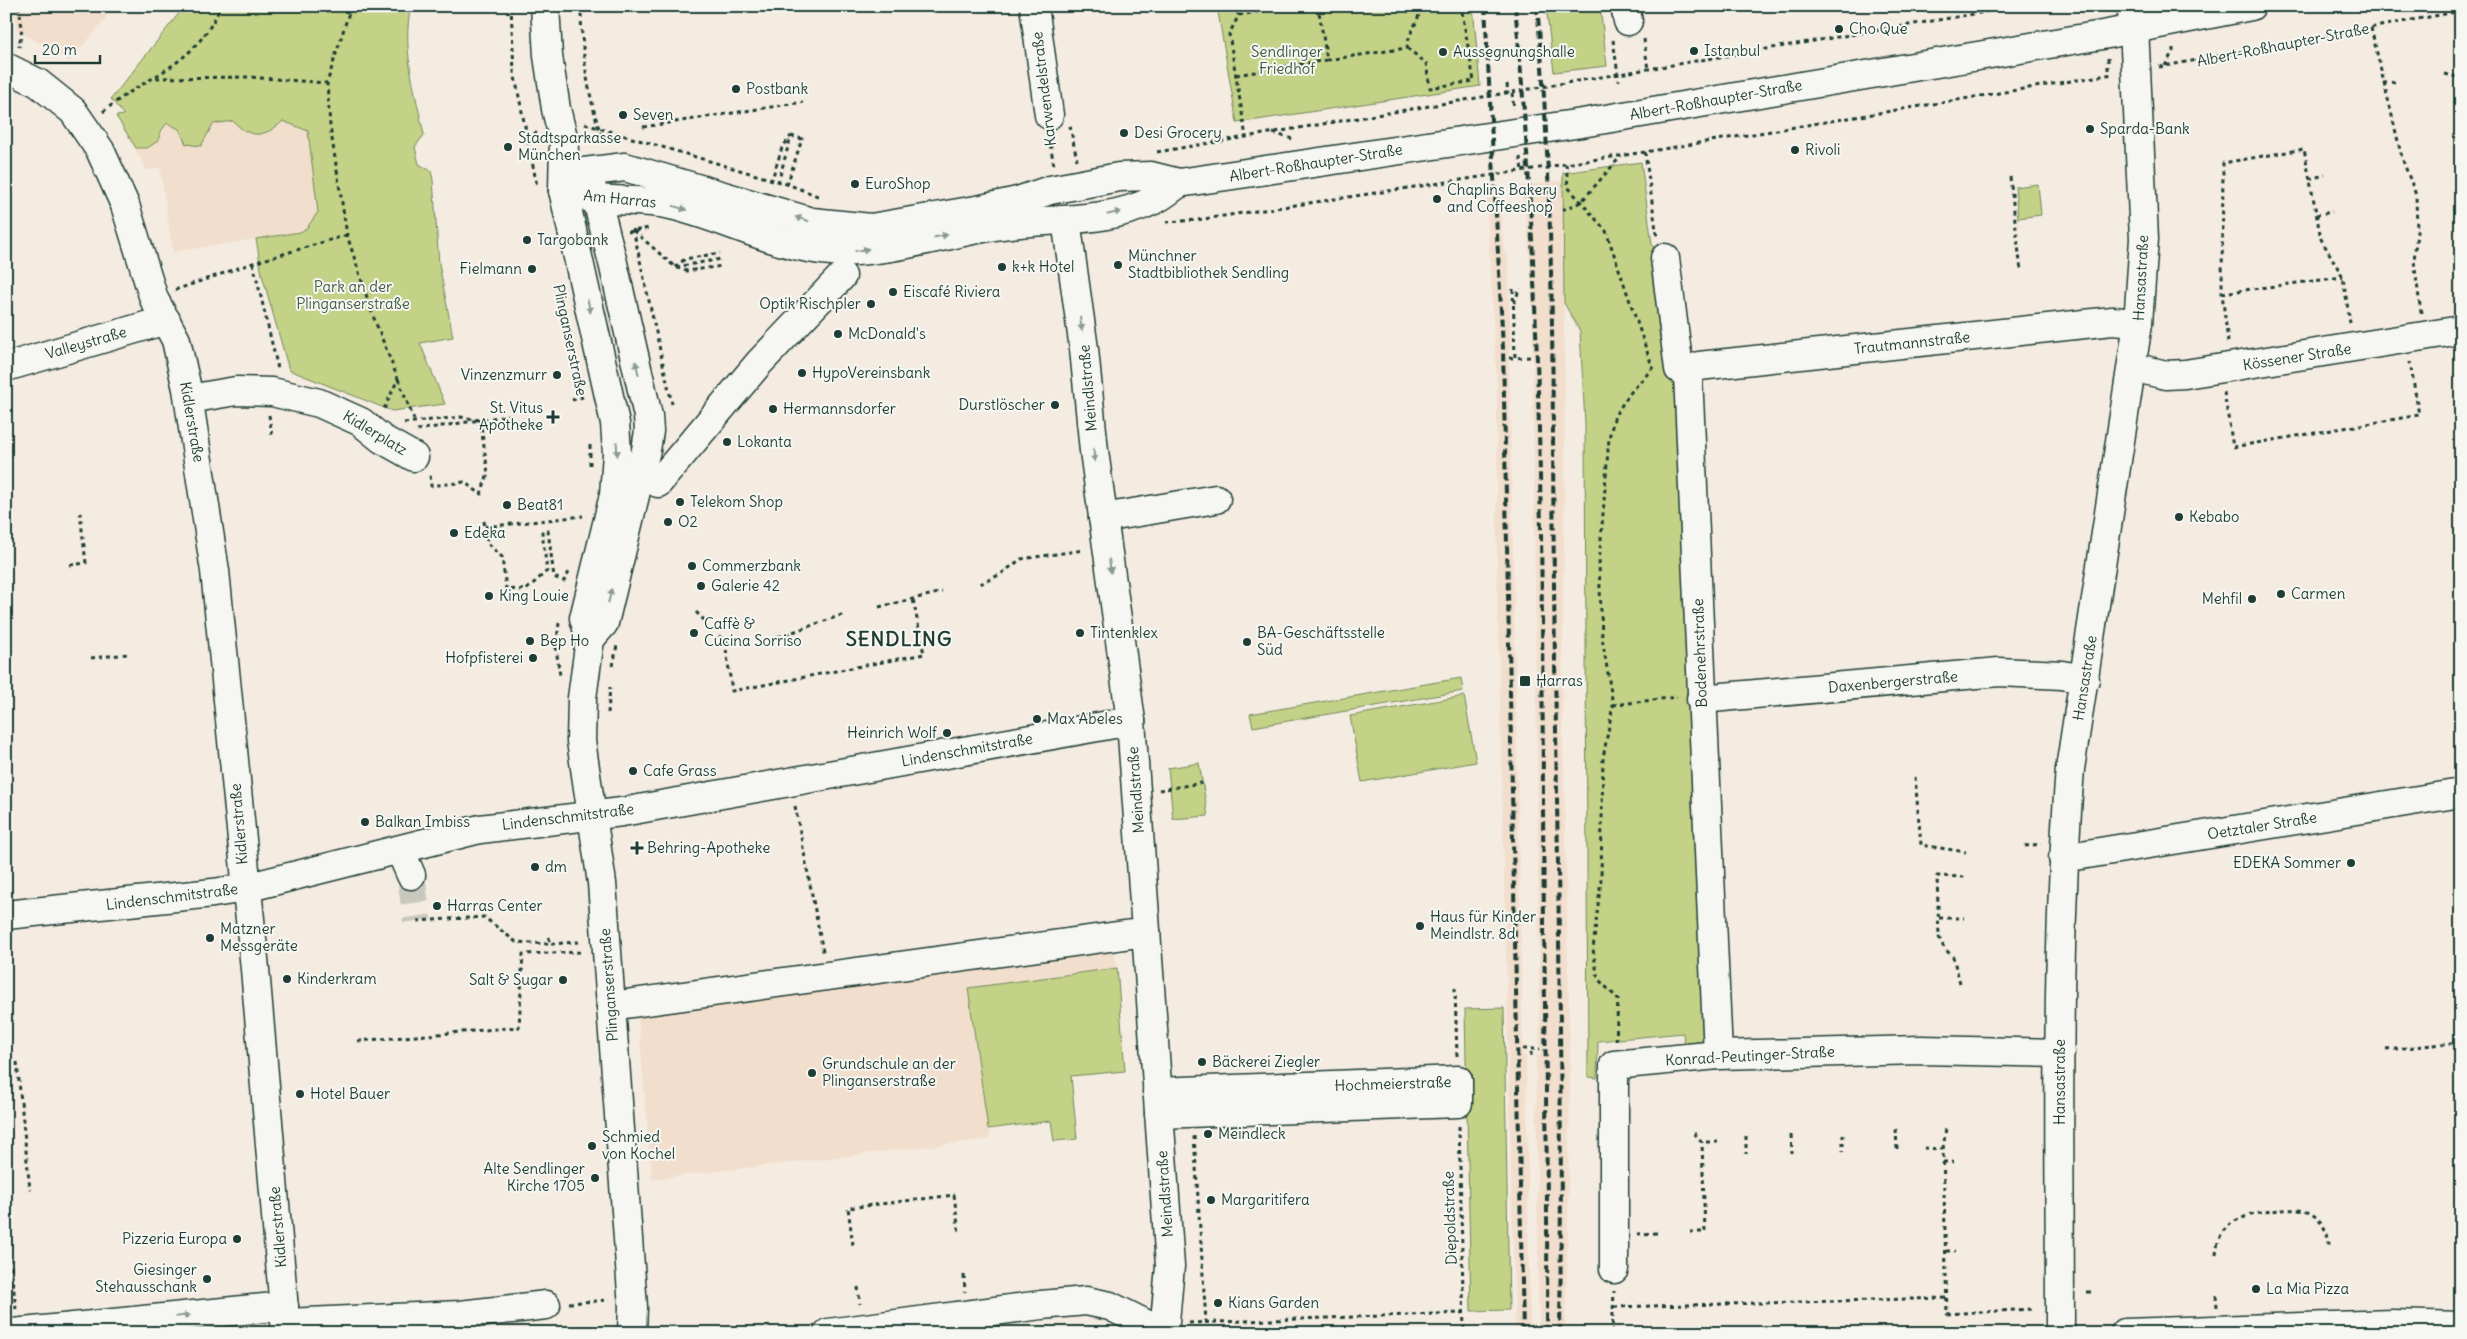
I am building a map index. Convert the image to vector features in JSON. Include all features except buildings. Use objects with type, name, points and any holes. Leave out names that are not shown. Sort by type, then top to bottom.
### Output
[{"type":"street","name":"Plinganserstraße","points":[[545,6],[548,56],[556,109],[564,141],[584,172],[597,200],[648,416],[649,431],[643,463],[604,623],[590,639]]},
{"type":"street","name":"Karwendelstraße","points":[[1034,6],[1049,115]]},
{"type":"street","name":"Albert-Roßhaupter-Straße","points":[[892,235],[1066,220],[1125,211],[1154,200],[1179,184],[1582,123],[2108,34],[2133,17],[2251,6]]},
{"type":"street","name":"Hansastraße","points":[[2060,1333],[2060,1053],[2054,851],[2085,680],[2138,323],[2144,239],[2133,17]]},
{"type":"street","name":"Kidlerstraße","points":[[8,68],[56,96],[73,111],[86,127],[110,169],[126,205],[153,296],[176,340],[189,399],[215,571],[285,1321]]},
{"type":"street","name":"Plinganserstraße","points":[[564,141],[551,191],[615,423],[617,453],[614,495],[584,565],[584,618],[590,639],[582,698],[581,742],[602,883],[632,1307],[632,1333]]},
{"type":"street","name":"Am Harras","points":[[551,191],[584,172],[612,167],[640,170],[812,222],[892,235]]},
{"type":"street","name":"Albert-Roßhaupter-Straße","points":[[892,235],[1050,190],[1119,178],[1151,176],[1179,184]]},
{"type":"street","name":"Am Harras","points":[[551,191],[597,200],[646,200],[672,205],[817,249],[847,252],[892,235]]},
{"type":"street","name":"Meindlstraße","points":[[1066,220],[1084,349],[1094,451],[1131,721],[1170,1266],[1165,1330]]},
{"type":"street","name":"Bodenehrstraße","points":[[1665,258],[1684,369],[1718,1055]]},
{"type":"street","points":[[658,482],[759,363],[842,276]]},
{"type":"street","name":"Valleystraße","points":[[6,367],[166,320]]},
{"type":"street","name":"Trautmannstraße","points":[[1684,369],[2112,321],[2138,323]]},
{"type":"street","name":"Kössener Straße","points":[[2132,367],[2166,375],[2226,369],[2461,330]]},
{"type":"street","name":"Kidlerplatz","points":[[189,399],[236,391],[272,392],[320,403],[361,422],[374,433],[418,453]]},
{"type":"street","points":[[1103,518],[1216,499]]},
{"type":"street","name":"Daxenbergerstraße","points":[[1701,699],[1999,672],[2062,675],[2085,680]]},
{"type":"street","name":"Lindenschmitstraße","points":[[6,914],[213,894],[246,888],[480,829],[622,812],[1131,721]]},
{"type":"street","name":"Oetztaler Straße","points":[[2054,851],[2461,793]]},
{"type":"street","points":[[400,850],[411,875]]},
{"type":"street","points":[[611,1006],[1146,932]]},
{"type":"street","name":"Konrad-Peutinger-Straße","points":[[1614,1065],[1718,1055],[1921,1050],[2060,1053]]},
{"type":"street","points":[[1614,1065],[1614,1269]]},
{"type":"street","name":"Hochmeierstraße","points":[[1158,1103],[1458,1092]]},
{"type":"street","name":"Hochmeierstraße","points":[[1158,1103],[1192,1113],[1458,1092]]},
{"type":"street","points":[[828,1333],[1041,1305],[1086,1301],[1110,1306],[1165,1330]]},
{"type":"street","points":[[13,1333],[460,1315],[546,1305]]},
{"type":"street","points":[[2125,1333],[2275,1330],[2392,1324],[2461,1326]]},
{"type":"path","points":[[8,68],[21,43],[19,6]]},
{"type":"path","points":[[86,127],[116,100],[155,78],[192,51],[215,21],[221,6]]},
{"type":"path","points":[[351,6],[328,83],[330,126],[347,235],[373,316],[415,422]]},
{"type":"path","points":[[511,6],[514,72],[551,191]]},
{"type":"path","points":[[581,6],[582,45],[590,105],[612,167]]},
{"type":"path","points":[[1232,6],[1239,15]]},
{"type":"path","points":[[1239,15],[1292,6]]},
{"type":"path","points":[[1318,6],[1327,60]]},
{"type":"path","points":[[1407,48],[1408,34],[1420,18],[1421,6]]},
{"type":"path","points":[[1236,75],[1407,48],[1426,63],[1430,88],[1474,81],[1461,6]]},
{"type":"path","points":[[1153,152],[1413,110],[2021,6]]},
{"type":"path","name":"Albert-Roßhaupter-Straße","points":[[2165,67],[2461,11]]},
{"type":"path","points":[[1239,15],[1229,34],[1246,137]]},
{"type":"path","points":[[1627,24],[1648,70]]},
{"type":"path","points":[[1620,81],[1618,74],[1627,24]]},
{"type":"path","points":[[2354,348],[2343,277],[2321,239],[2304,149],[2223,163],[2222,293],[2233,447],[2419,415],[2416,337],[2417,294],[2414,261],[2417,232],[2416,196],[2402,158],[2383,83],[2372,28]]},
{"type":"path","points":[[2445,74],[2461,78]]},
{"type":"path","points":[[1162,222],[1197,220],[1464,178],[1500,175],[2108,75]]},
{"type":"path","points":[[155,78],[257,77],[328,83]]},
{"type":"path","points":[[2383,83],[2396,82]]},
{"type":"path","points":[[1507,84],[1508,93]]},
{"type":"path","points":[[643,127],[803,102]]},
{"type":"path","points":[[585,105],[590,105]]},
{"type":"path","points":[[1049,115],[1072,126],[1078,164]]},
{"type":"path","name":"Karwendelstraße","points":[[1049,115],[1047,125],[1055,171]]},
{"type":"path","points":[[598,126],[642,142],[788,184],[829,200]]},
{"type":"path","points":[[788,184],[802,139],[791,136]]},
{"type":"path","points":[[778,184],[789,150],[791,136]]},
{"type":"path","points":[[772,182],[782,148],[791,136]]},
{"type":"path","points":[[1645,152],[1658,246],[1665,258]]},
{"type":"path","points":[[1562,210],[1582,202],[1621,156]]},
{"type":"path","points":[[1566,164],[1568,187],[1606,232],[1652,369]]},
{"type":"path","points":[[1500,175],[1501,180]]},
{"type":"path","points":[[2309,178],[2325,175]]},
{"type":"path","points":[[2010,176],[2021,271]]},
{"type":"path","points":[[624,201],[633,230],[675,267],[687,271],[722,266]]},
{"type":"path","points":[[2316,214],[2332,212]]},
{"type":"path","points":[[153,296],[191,286],[253,263],[347,235]]},
{"type":"path","points":[[675,267],[685,258],[720,253]]},
{"type":"path","points":[[675,267],[721,259]]},
{"type":"path","points":[[253,263],[284,395]]},
{"type":"path","points":[[2222,293],[2343,277]]},
{"type":"path","points":[[1514,304],[1520,288]]},
{"type":"path","points":[[1513,289],[1516,358]]},
{"type":"path","points":[[1509,358],[1532,357]]},
{"type":"path","points":[[1614,1065],[1618,999],[1598,979],[1593,949],[1601,879],[1603,758],[1613,705],[1602,637],[1599,564],[1605,466],[1609,438],[1616,415],[1631,392],[1652,369],[1684,369]]},
{"type":"path","points":[[374,433],[398,379]]},
{"type":"path","name":"Plinganserstraße","points":[[581,387],[585,405]]},
{"type":"path","points":[[572,400],[583,397]]},
{"type":"path","points":[[401,424],[461,417],[480,420],[511,415]]},
{"type":"path","points":[[480,420],[488,473],[481,494],[464,482],[432,486],[418,453],[480,420]]},
{"type":"path","points":[[590,437],[590,467]]},
{"type":"path","points":[[581,526],[584,508]]},
{"type":"path","points":[[70,565],[86,563],[80,513]]},
{"type":"path","points":[[485,527],[583,516]]},
{"type":"path","points":[[484,521],[487,543],[502,557],[506,589],[526,590],[547,571],[542,532],[548,531],[554,578],[564,581],[584,565]]},
{"type":"path","points":[[980,584],[1001,574],[1021,559],[1107,547]]},
{"type":"path","points":[[566,589],[584,565]]},
{"type":"path","points":[[879,607],[942,592]]},
{"type":"path","points":[[719,636],[725,642],[732,692],[924,654],[913,599]]},
{"type":"path","points":[[696,612],[705,621]]},
{"type":"path","points":[[558,674],[556,648],[560,616]]},
{"type":"path","points":[[778,637],[842,616]]},
{"type":"path","points":[[725,642],[741,640]]},
{"type":"path","points":[[613,668],[618,642]]},
{"type":"path","points":[[91,658],[128,654]]},
{"type":"path","points":[[608,718],[611,678]]},
{"type":"path","points":[[1613,705],[1689,696],[1701,699]]},
{"type":"path","points":[[1915,777],[1921,845],[1966,852]]},
{"type":"path","points":[[790,781],[828,976]]},
{"type":"path","points":[[1170,788],[1202,783]]},
{"type":"path","points":[[2026,846],[2054,851]]},
{"type":"path","points":[[1960,982],[1953,958],[1944,948],[1939,937],[1937,876],[1964,877]]},
{"type":"path","points":[[417,921],[484,917],[516,942],[550,944],[579,942]]},
{"type":"path","points":[[1938,918],[1964,918]]},
{"type":"path","points":[[549,937],[550,944]]},
{"type":"path","points":[[358,1041],[518,1027],[523,954],[580,952]]},
{"type":"path","name":"Diepoldstraße","points":[[1455,988],[1464,1333]]},
{"type":"path","points":[[2386,1050],[2461,1042]]},
{"type":"path","points":[[1523,1049],[1540,1049]]},
{"type":"path","points":[[1531,1049],[1531,1056]]},
{"type":"path","points":[[17,1062],[30,1190]]},
{"type":"path","points":[[1192,1113],[1206,1322]]},
{"type":"path","points":[[1946,1128],[1943,1162],[1947,1314],[2033,1309]]},
{"type":"path","points":[[1896,1129],[1897,1149]]},
{"type":"path","points":[[1690,1232],[1705,1232],[1702,1142],[1694,1133]]},
{"type":"path","points":[[1843,1134],[1843,1151]]},
{"type":"path","points":[[1791,1135],[1792,1153]]},
{"type":"path","points":[[1746,1136],[1746,1154]]},
{"type":"path","points":[[1702,1142],[1718,1142]]},
{"type":"path","points":[[1924,1148],[1943,1150]]},
{"type":"path","points":[[1943,1162],[1953,1162]]},
{"type":"path","points":[[853,1246],[848,1208],[954,1195],[959,1233]]},
{"type":"path","points":[[2216,1254],[2218,1239],[2228,1225],[2248,1216],[2270,1212],[2306,1211],[2320,1222],[2325,1229],[2329,1246]]},
{"type":"path","points":[[1945,1251],[1955,1251]]},
{"type":"path","points":[[10,1258],[15,1304]]},
{"type":"path","points":[[1612,1333],[1614,1306],[1947,1298]]},
{"type":"path","points":[[546,1305],[608,1300]]},
{"type":"path","points":[[1165,1330],[1206,1322],[1463,1313]]},
{"type":"shaded area","points":[[14,6],[110,6],[105,20],[70,61],[17,30]]},
{"type":"shaded area","points":[[305,107],[319,207],[318,212],[306,229],[300,232],[173,252],[160,168],[147,170],[116,116]]},
{"type":"shaded area","points":[[1563,180],[1565,457],[1562,691],[1570,1058],[1568,1236],[1565,1333],[1539,1333],[1536,1056],[1540,1056],[1532,294],[1527,225],[1520,186]]},
{"type":"shaded area","points":[[1499,188],[1504,254],[1508,254],[1511,348],[1509,348],[1509,358],[1523,1056],[1526,1056],[1530,1333],[1515,1333],[1497,579],[1497,388],[1486,190]]},
{"type":"shaded area","name":"Grundschule an der Plinganserstraße","points":[[1115,950],[1117,968],[968,988],[990,1139],[652,1179],[638,1016]]},
{"type":"green space","name":"Park an der Plinganserstraße","points":[[182,6],[411,6],[408,22],[409,55],[424,135],[415,147],[419,164],[431,171],[433,180],[439,264],[453,337],[420,343],[445,404],[392,411],[289,370],[262,275],[256,239],[300,232],[306,229],[318,212],[308,131],[283,121],[270,131],[257,134],[245,131],[233,121],[213,124],[201,146],[186,144],[179,129],[167,123],[161,131],[158,141],[147,148],[136,148],[116,116],[124,115],[111,99],[180,12]]},
{"type":"green space","name":"Sendlinger Friedhof","points":[[1217,6],[1473,6],[1480,86],[1237,123]]},
{"type":"green space","points":[[1546,6],[1600,6],[1607,66],[1554,72]]},
{"type":"green space","points":[[1641,162],[1652,244],[1659,260],[1679,395],[1712,1041],[1684,1043],[1683,1033],[1598,1041],[1597,1078],[1588,1077],[1585,423],[1580,331],[1564,303],[1563,173]]},
{"type":"green space","points":[[2038,184],[2041,215],[2018,218],[2015,187]]},
{"type":"green space","points":[[1461,678],[1463,691],[1253,727],[1250,714]]},
{"type":"green space","points":[[1464,696],[1476,762],[1362,782],[1350,716]]},
{"type":"green space","points":[[1199,763],[1208,816],[1173,819],[1168,768]]},
{"type":"green space","points":[[1117,968],[1125,1071],[1071,1076],[1077,1139],[1054,1141],[1051,1121],[988,1129],[968,988]]},
{"type":"green space","points":[[1504,1008],[1509,1310],[1471,1311],[1465,1009]]},
{"type":"tunnel","points":[[411,875],[417,921]]},
{"type":"railway","points":[[1485,6],[1503,348],[1523,1333]]},
{"type":"railway","points":[[1515,6],[1530,206],[1541,506],[1547,1333]]},
{"type":"railway","points":[[1537,6],[1547,151],[1552,296],[1560,1053],[1560,1333]]},
{"type":"place","name":"Cho Que","points":[[1839,29]]},
{"type":"place","name":"Istanbul","points":[[1694,51]]},
{"type":"place","name":"Aussegnungshalle","points":[[1443,52]]},
{"type":"place","name":"Postbank","points":[[736,89]]},
{"type":"place","name":"Seven","points":[[623,115]]},
{"type":"place","name":"Sparda-Bank","points":[[2090,129]]},
{"type":"place","name":"Desi Grocery","points":[[1124,133]]},
{"type":"place","name":"Stadtsparkasse München","points":[[508,147]]},
{"type":"place","name":"Rivoli","points":[[1795,150]]},
{"type":"place","name":"EuroShop","points":[[855,184]]},
{"type":"place","name":"Chaplins Bakery and Coffeeshop","points":[[1437,199]]},
{"type":"place","name":"Targobank","points":[[527,240]]},
{"type":"place","name":"Münchner Stadtbibliothek Sendling","points":[[1118,265]]},
{"type":"place","name":"k+k Hotel","points":[[1002,267]]},
{"type":"place","name":"Fielmann","points":[[532,269]]},
{"type":"place","name":"Eiscafé Riviera","points":[[893,292]]},
{"type":"place","name":"Optik Rischpler","points":[[871,304]]},
{"type":"place","name":"McDonald's","points":[[838,334]]},
{"type":"place","name":"HypoVereinsbank","points":[[802,373]]},
{"type":"place","name":"Vinzenzmurr","points":[[557,375]]},
{"type":"place","name":"Durstlöscher","points":[[1055,405]]},
{"type":"place","name":"Hermannsdorfer","points":[[773,409]]},
{"type":"place","name":"St. Vitus Apotheke","points":[[553,417]]},
{"type":"place","name":"Lokanta","points":[[727,442]]},
{"type":"place","name":"Telekom Shop","points":[[680,502]]},
{"type":"place","name":"Beat81","points":[[507,505]]},
{"type":"place","name":"Kebabo","points":[[2179,517]]},
{"type":"place","name":"O2","points":[[668,522]]},
{"type":"place","name":"Edeka","points":[[454,533]]},
{"type":"place","name":"Commerzbank","points":[[692,566]]},
{"type":"place","name":"Galerie 42","points":[[701,586]]},
{"type":"place","name":"Carmen","points":[[2281,594]]},
{"type":"place","name":"King Louie","points":[[489,596]]},
{"type":"place","name":"Mehfil","points":[[2252,599]]},
{"type":"place","name":"Caffè & Cucina Sorriso","points":[[694,633]]},
{"type":"place","name":"Tintenklex","points":[[1080,633]]},
{"type":"place","name":"Bep Ho","points":[[530,641]]},
{"type":"place","name":"BA-Geschäftsstelle Süd","points":[[1247,642]]},
{"type":"place","name":"Hofpfisterei","points":[[533,658]]},
{"type":"place","name":"Harras","points":[[1525,681]]},
{"type":"place","name":"Max Abeles","points":[[1037,719]]},
{"type":"place","name":"Heinrich Wolf","points":[[947,733]]},
{"type":"place","name":"Cafe Grass","points":[[633,771]]},
{"type":"place","name":"Balkan Imbiss","points":[[365,822]]},
{"type":"place","name":"Behring-Apotheke","points":[[637,848]]},
{"type":"place","name":"EDEKA Sommer","points":[[2351,863]]},
{"type":"place","name":"dm","points":[[535,867]]},
{"type":"place","name":"Harras Center","points":[[437,906]]},
{"type":"place","name":"Haus für Kinder Meindlstr. 8d","points":[[1420,926]]},
{"type":"place","name":"Matzner Messgeräte","points":[[210,938]]},
{"type":"place","name":"Kinderkram","points":[[287,979]]},
{"type":"place","name":"Salt & Sugar","points":[[563,980]]},
{"type":"place","name":"Bäckerei Ziegler","points":[[1202,1062]]},
{"type":"place","name":"Grundschule an der Plinganserstraße","points":[[812,1073]]},
{"type":"place","name":"Hotel Bauer","points":[[300,1094]]},
{"type":"place","name":"Meindleck","points":[[1208,1134]]},
{"type":"place","name":"Schmied von Kochel","points":[[592,1146]]},
{"type":"place","name":"Alte Sendlinger Kirche 1705","points":[[595,1178]]},
{"type":"place","name":"Margaritifera","points":[[1211,1200]]},
{"type":"place","name":"Pizzeria Europa","points":[[237,1239]]},
{"type":"place","name":"Giesinger Stehausschank","points":[[207,1279]]},
{"type":"place","name":"La Mia Pizza","points":[[2256,1289]]},
{"type":"place","name":"Kians Garden","points":[[1218,1303]]},
{"type":"district","name":"SENDLING","points":[[899,639]]}]
